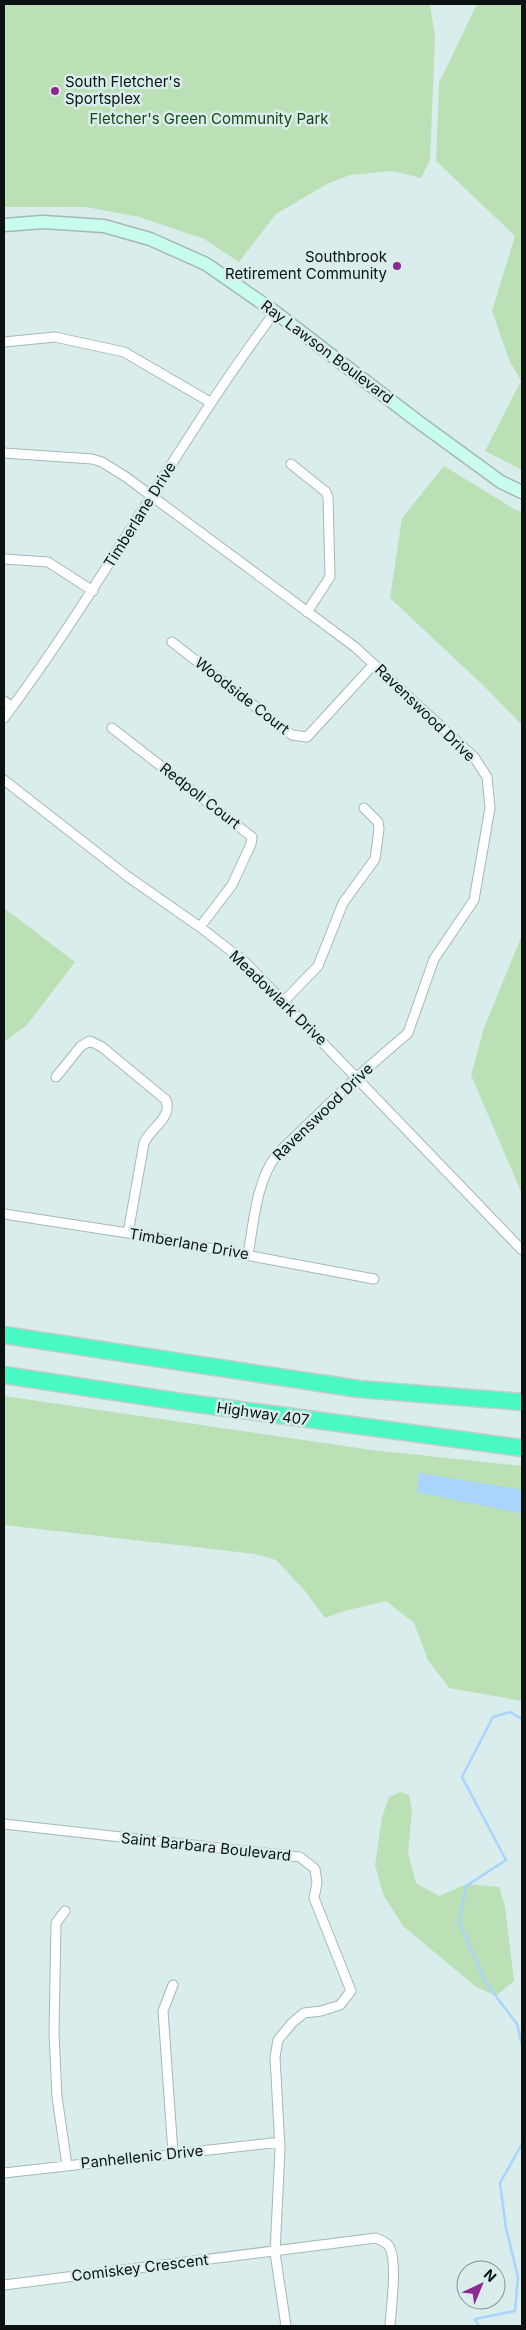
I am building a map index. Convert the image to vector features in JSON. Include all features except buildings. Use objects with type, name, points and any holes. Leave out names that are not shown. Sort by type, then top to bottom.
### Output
[{"type":"highway","points":[[4,1335],[360,1389],[522,1402]]},
{"type":"highway","name":"Highway 407","points":[[4,1375],[175,1402],[522,1448]]},
{"type":"street","name":"Ray Lawson Boulevard","points":[[4,225],[43,222],[104,226],[150,239],[206,264],[274,312],[501,482],[522,492]]},
{"type":"street","name":"Timberlane Drive","points":[[4,718],[93,591],[210,402],[274,312]]},
{"type":"street","points":[[4,342],[55,337],[124,352],[210,402]]},
{"type":"street","name":"Ravenswood Drive","points":[[4,453],[97,461],[153,495],[355,647],[474,757],[487,777],[490,808],[474,900],[434,959],[408,1033],[357,1077],[277,1154],[267,1167],[261,1185],[248,1255]]},
{"type":"street","points":[[291,464],[326,492],[328,497],[330,577],[307,612]]},
{"type":"street","points":[[4,559],[48,562],[93,591]]},
{"type":"street","name":"Woodside Court","points":[[172,642],[292,735],[300,738],[307,737],[374,664]]},
{"type":"street","points":[[4,701],[12,707]]},
{"type":"street","name":"Redpoll Court","points":[[112,728],[252,837],[251,844],[232,885],[200,927]]},
{"type":"street","name":"Meadowlark Drive","points":[[4,780],[127,876],[200,927],[245,962],[522,1250]]},
{"type":"street","points":[[284,1001],[318,966],[343,903],[375,859],[379,829],[378,822],[364,808]]},
{"type":"street","points":[[56,1077],[81,1046],[90,1041],[102,1047],[166,1100],[169,1107],[167,1114],[151,1130],[144,1143],[128,1233]]},
{"type":"street","name":"Timberlane Drive","points":[[4,1214],[128,1233],[374,1279]]},
{"type":"street","name":"Saint Barbara Boulevard","points":[[4,1824],[300,1857],[315,1869],[317,1883],[314,1898],[351,1991],[340,2005],[321,2011],[304,2013],[292,2023],[278,2040],[275,2057],[280,2142],[275,2251],[280,2298],[286,2326]]},
{"type":"street","points":[[65,1911],[56,1923],[54,2034],[57,2097],[67,2165]]},
{"type":"street","points":[[173,1985],[163,2011],[173,2153]]},
{"type":"street","name":"Panhellenic Drive","points":[[4,2173],[280,2142]]},
{"type":"street","name":"Comiskey Crescent","points":[[4,2285],[376,2238],[383,2240],[390,2247],[392,2258],[393,2291],[390,2326]]},
{"type":"green space","name":"Fletcher's Green Community Park","points":[[4,4],[430,4],[435,37],[430,160],[421,178],[393,171],[350,175],[327,184],[276,214],[239,262],[204,239],[139,217],[86,207],[4,207]]},
{"type":"green space","points":[[477,4],[522,4],[522,470],[485,451],[521,381],[509,360],[492,311],[515,236],[436,161],[439,83]]},
{"type":"green space","points":[[444,466],[522,512],[522,725],[486,688],[390,598],[402,518]]},
{"type":"green space","points":[[4,908],[75,962],[27,1025],[4,1042]]},
{"type":"green space","points":[[522,935],[522,1194],[471,1075],[484,1028]]},
{"type":"green space","points":[[4,1396],[372,1450],[522,1466],[522,1701],[449,1688],[428,1660],[414,1623],[386,1601],[344,1611],[325,1618],[305,1591],[276,1560],[255,1554],[4,1525]]},
{"type":"green space","points":[[400,1792],[409,1795],[412,1811],[408,1852],[416,1883],[439,1896],[467,1884],[499,1887],[505,1906],[514,1981],[496,1996],[476,1987],[403,1926],[383,1894],[375,1865],[382,1817],[389,1797]]},
{"type":"water","points":[[419,1473],[518,1489],[522,1492],[522,1511],[519,1513],[417,1492]]},
{"type":"waterway","points":[[522,1719],[510,1712],[493,1717],[462,1777],[506,1860],[466,1886],[459,1922],[486,1983],[517,2024],[522,2045]]},
{"type":"waterway","points":[[479,2326],[475,2319],[515,2311],[518,2277],[506,2228],[500,2183],[522,2144]]},
{"type":"place","name":"South Fletcher's Sportsplex","points":[[55,91]]},
{"type":"place","name":"Southbrook Retirement Community","points":[[397,266]]}]
